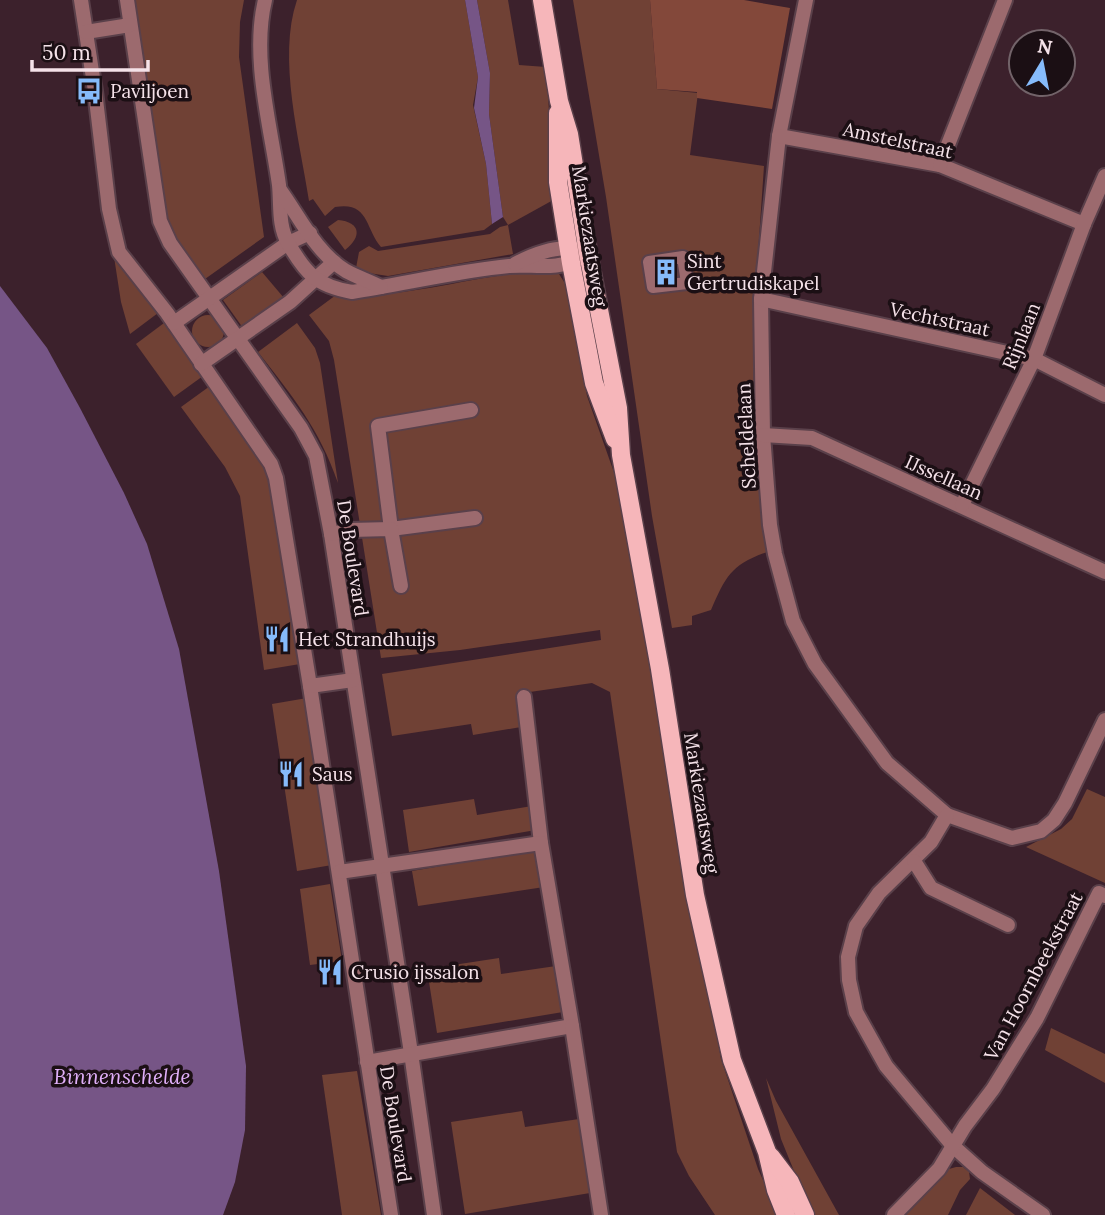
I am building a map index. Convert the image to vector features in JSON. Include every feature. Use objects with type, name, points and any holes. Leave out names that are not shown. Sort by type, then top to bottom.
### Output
[{"type":"main road","name":"Markiezaatsweg","points":[[542,0],[618,408],[621,455],[660,669],[695,895],[732,1060],[767,1152],[776,1190],[786,1215]]},
{"type":"main road","name":"Markiezaatsweg","points":[[559,101],[558,182],[570,255],[594,383],[621,455]]},
{"type":"main road","name":"Markiezaatsweg","points":[[767,1152],[790,1182],[805,1215]]},
{"type":"street","name":"De Boulevard","points":[[81,0],[109,209],[119,252],[170,318],[271,464],[276,478],[391,1215]]},
{"type":"street","name":"De Boulevard","points":[[127,0],[160,221],[170,243],[301,428],[316,456],[331,534],[434,1215]]},
{"type":"street","points":[[265,0],[260,55],[279,189],[282,230],[288,243],[315,280],[334,289],[352,292],[510,266],[535,254],[588,253]]},
{"type":"street","name":"Scheldelaan","points":[[806,0],[779,136],[761,299],[763,435],[775,554],[793,621],[815,664],[887,763],[947,815]]},
{"type":"street","points":[[940,165],[1005,0]]},
{"type":"street","points":[[86,32],[130,25]]},
{"type":"street","name":"Amstelstraat","points":[[779,136],[940,165],[1084,224]]},
{"type":"street","name":"Rijnlaan","points":[[962,505],[1034,359],[1084,224],[1105,176]]},
{"type":"street","points":[[279,189],[334,262],[382,287]]},
{"type":"street","points":[[170,318],[288,243],[310,233]]},
{"type":"street","points":[[201,363],[290,302],[334,262]]},
{"type":"street","name":"Vechtstraat","points":[[761,299],[1034,359],[1105,395]]},
{"type":"street","points":[[401,586],[378,426],[471,410]]},
{"type":"street","name":"IJssellaan","points":[[763,435],[811,438],[1105,572]]},
{"type":"street","points":[[331,534],[475,518]]},
{"type":"street","points":[[310,686],[353,680]]},
{"type":"street","points":[[524,697],[541,843],[601,1215]]},
{"type":"street","points":[[1043,1215],[982,1172],[953,1146],[886,1066],[856,1012],[849,980],[848,957],[856,926],[879,893],[931,842],[947,815],[1012,838],[1041,831],[1054,820],[1105,720]]},
{"type":"street","points":[[339,872],[541,843]]},
{"type":"street","points":[[914,861],[931,888],[1008,925]]},
{"type":"street","name":"Van Hoornbeekstraat","points":[[894,1215],[939,1169],[993,1089],[1037,1018],[1102,895]]},
{"type":"street","name":"De Boulevard","points":[[411,1053],[427,1053],[572,1027]]},
{"type":"street","points":[[367,1062],[411,1053]]},
{"type":"shaded area","points":[[134,0],[244,0],[239,57],[264,237],[205,279],[169,230],[166,220]]},
{"type":"shaded area","points":[[297,0],[465,0],[478,77],[473,105],[486,164],[492,224],[484,230],[381,247],[365,218],[354,208],[335,207],[325,216],[313,199],[309,201],[290,73],[291,23]]},
{"type":"shaded area","points":[[477,0],[508,0],[519,65],[546,67],[555,199],[508,225],[503,217],[489,114],[490,73]]},
{"type":"shaded area","points":[[573,0],[650,0],[657,89],[698,93],[690,155],[764,166],[753,326],[754,409],[767,552],[737,567],[721,588],[711,610],[692,616],[692,625],[672,628],[652,516],[606,197]]},
{"type":"shaded area","points":[[650,0],[744,0],[790,8],[772,109],[697,98],[697,92],[657,89]]},
{"type":"shaded area","points":[[338,220],[351,224],[356,231],[354,240],[345,250],[328,227]]},
{"type":"shaded area","points":[[508,225],[513,254],[388,276],[362,272],[356,268],[359,252],[369,246],[378,251],[490,234]]},
{"type":"shaded area","points":[[110,231],[133,279],[158,313],[130,334],[121,302]]},
{"type":"shaded area","points":[[541,271],[559,274],[566,285],[587,396],[617,481],[721,1059],[758,1169],[779,1215],[715,1215],[689,1176],[677,1152],[610,692],[592,683],[516,694],[521,727],[473,735],[471,724],[392,736],[382,674],[601,640],[600,630],[381,658],[334,360],[329,341],[309,315],[336,295],[362,296],[413,291]]},
{"type":"shaded area","points":[[262,272],[284,298],[243,328],[223,300]]},
{"type":"shaded area","points":[[208,315],[219,320],[224,331],[219,342],[208,347],[197,342],[192,331],[197,320]]},
{"type":"shaded area","points":[[164,323],[203,376],[174,397],[136,344]]},
{"type":"shaded area","points":[[297,323],[315,348],[320,363],[338,483],[314,429],[258,352]]},
{"type":"shaded area","points":[[210,386],[267,467],[274,487],[300,664],[264,670],[240,496],[225,467],[181,407]]},
{"type":"shaded area","points":[[307,698],[332,865],[297,871],[272,704]]},
{"type":"shaded area","points":[[1087,789],[1105,797],[1105,883],[1026,847],[1061,829],[1072,819]]},
{"type":"shaded area","points":[[474,799],[477,815],[532,806],[536,830],[409,852],[403,810]]},
{"type":"shaded area","points":[[539,849],[544,887],[418,906],[412,871]]},
{"type":"shaded area","points":[[330,884],[342,961],[310,965],[300,889]]},
{"type":"shaded area","points":[[499,958],[501,974],[556,966],[563,1012],[437,1033],[427,969]]},
{"type":"shaded area","points":[[1051,1028],[1105,1054],[1105,1083],[1045,1050]]},
{"type":"shaded area","points":[[357,1071],[381,1215],[342,1215],[322,1075]]},
{"type":"shaded area","points":[[766,1078],[839,1215],[812,1215],[781,1139]]},
{"type":"shaded area","points":[[522,1111],[525,1127],[579,1119],[590,1193],[465,1214],[451,1122]]},
{"type":"shaded area","points":[[963,1167],[969,1172],[970,1179],[960,1190],[948,1215],[905,1215],[949,1169]]},
{"type":"shaded area","points":[[980,1188],[1015,1215],[966,1215]]},
{"type":"water","points":[[465,0],[477,0],[490,73],[489,114],[503,217],[492,224],[486,164],[474,108],[478,77]]},
{"type":"water","name":"Binnenschelde","points":[[0,286],[47,348],[124,493],[147,544],[179,649],[219,871],[246,1066],[245,1130],[235,1182],[223,1215],[0,1215]]},
{"type":"place","name":"Paviljoen","points":[[89,91]]},
{"type":"place","name":"Sint Gertrudiskapel","points":[[666,272]]},
{"type":"place","name":"Het Strandhuijs","points":[[277,639]]},
{"type":"place","name":"Saus","points":[[291,774]]},
{"type":"place","name":"Crusio ijssalon","points":[[330,972]]}]
